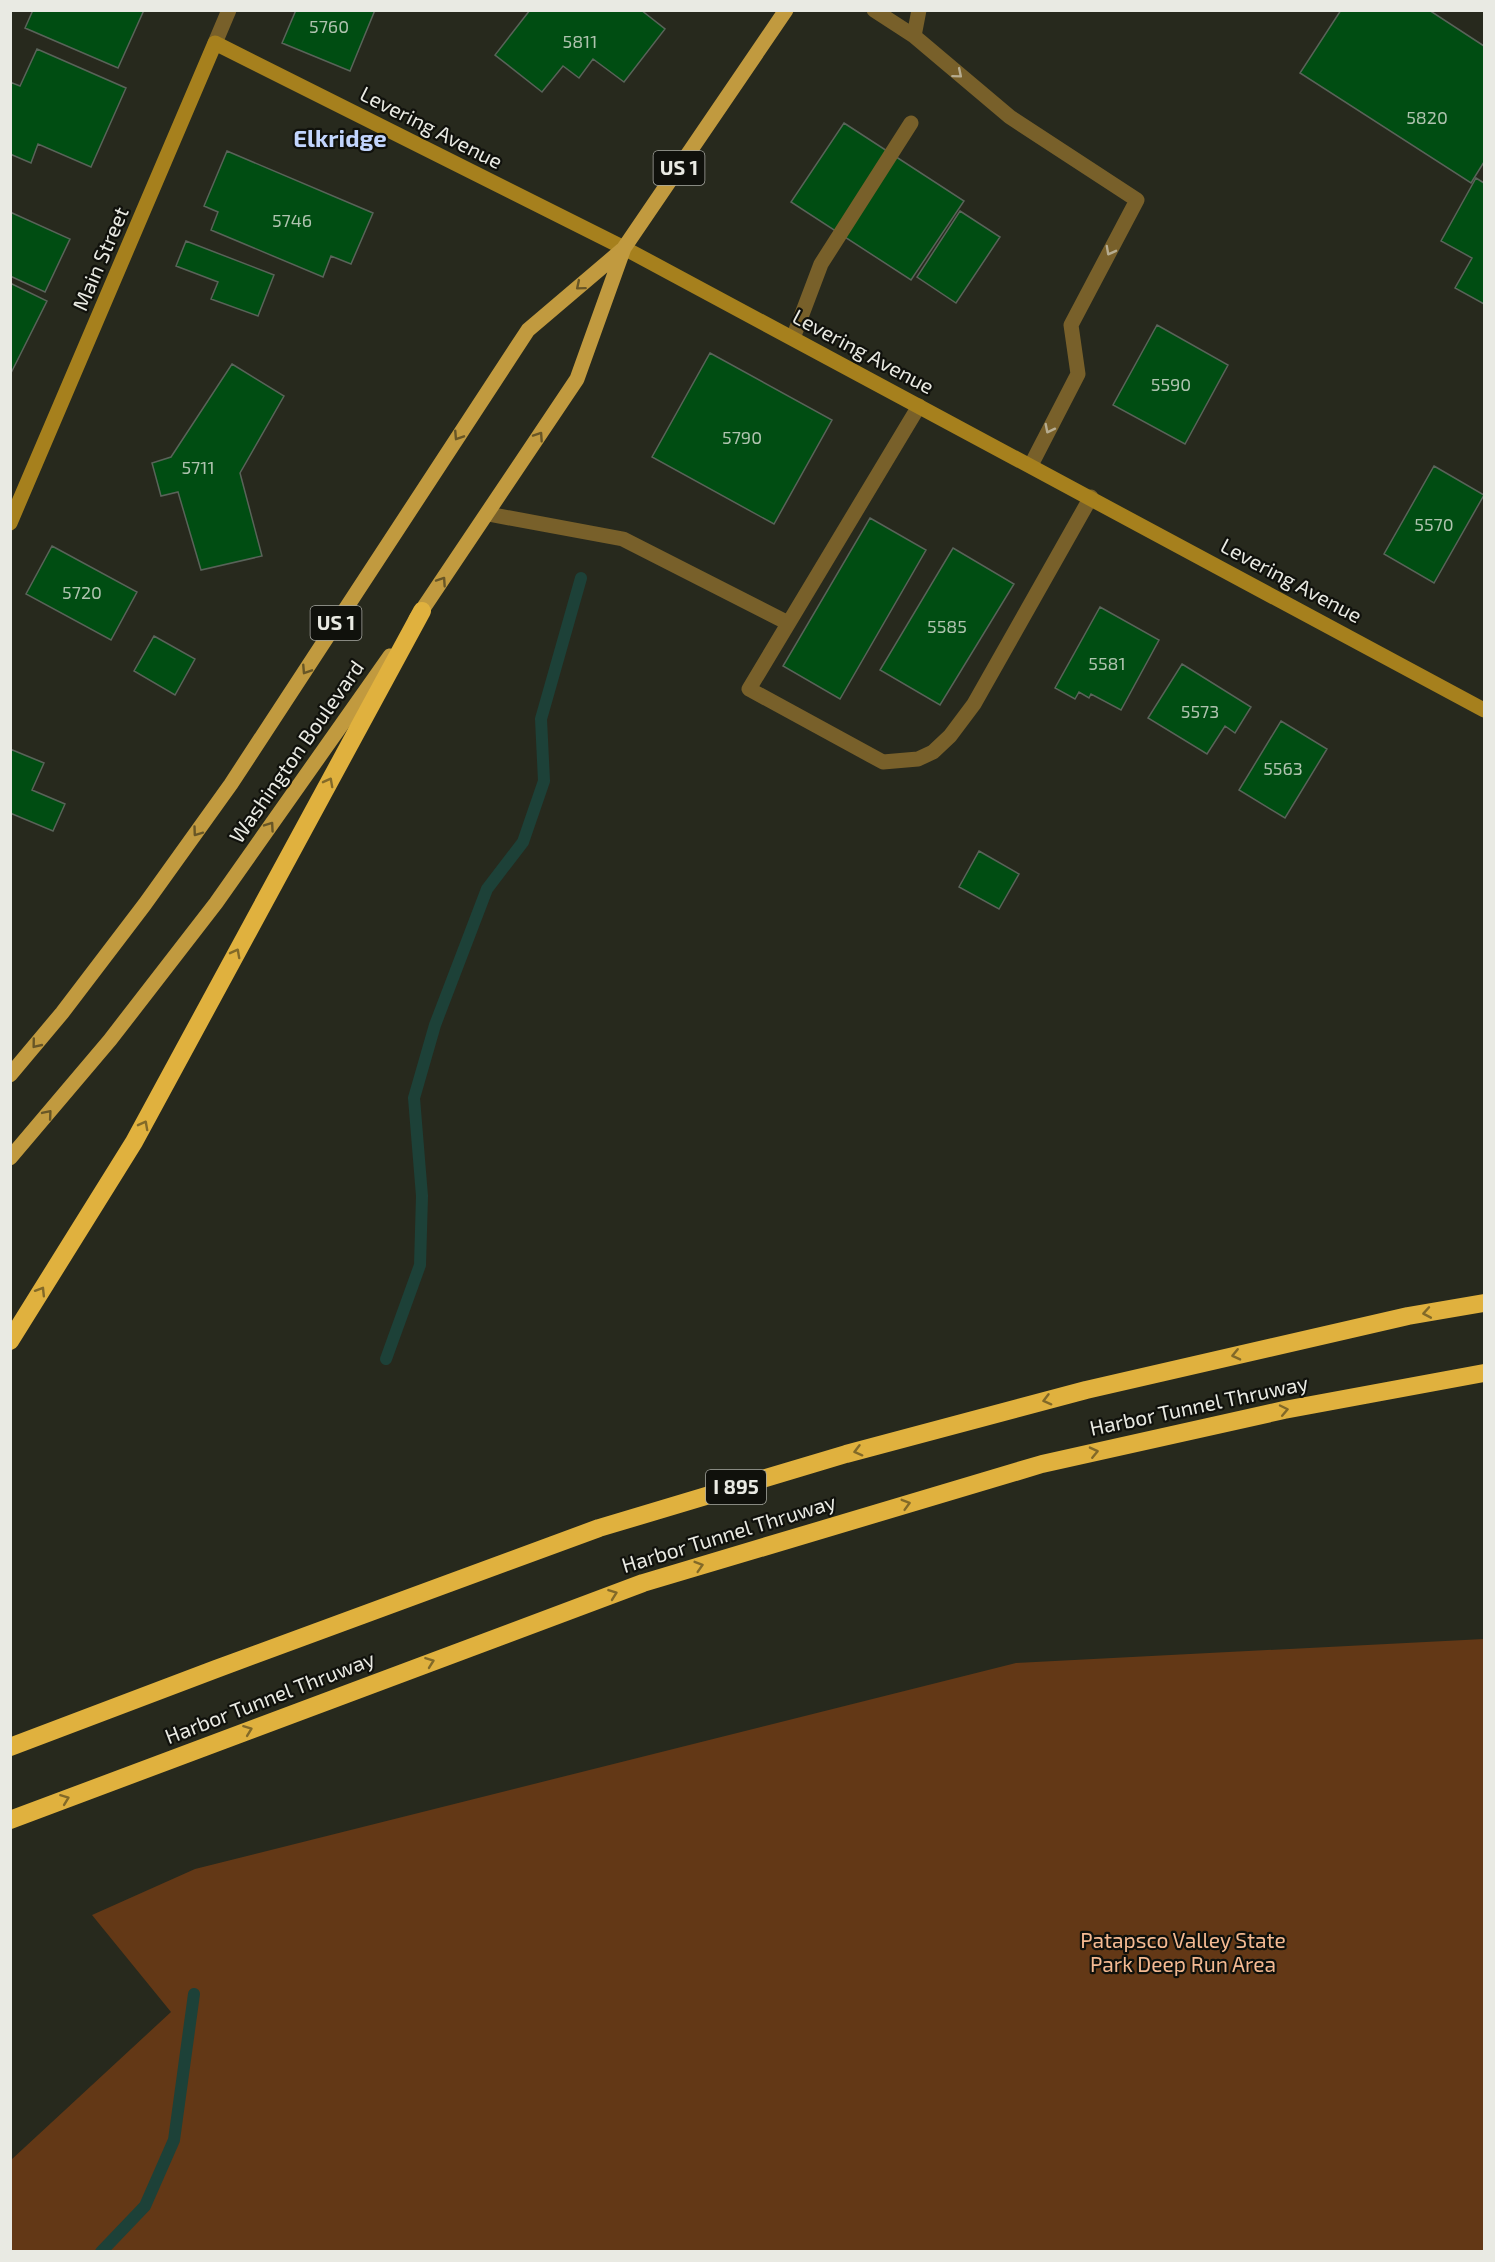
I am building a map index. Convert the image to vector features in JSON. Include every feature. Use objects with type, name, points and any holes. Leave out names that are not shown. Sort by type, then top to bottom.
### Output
[{"type":"highway","points":[[10,1341],[134,1142],[422,611]]},
{"type":"highway","name":"Harbor Tunnel Thruway","points":[[10,1747],[599,1528],[835,1457],[1098,1387],[1408,1317],[1485,1304]]},
{"type":"highway","name":"Harbor Tunnel Thruway","points":[[10,1820],[654,1580],[1042,1464],[1284,1410],[1485,1372]]},
{"type":"main road","name":"Washington Boulevard","points":[[10,1158],[110,1040],[216,903],[488,514],[577,379],[624,248],[786,10]]},
{"type":"main road","name":"Washington Boulevard","points":[[10,1076],[62,1013],[145,904],[231,784],[528,330],[624,248]]},
{"type":"street","name":"Main Street","points":[[10,523],[229,10]]},
{"type":"street","points":[[874,10],[914,36],[1010,117],[1137,200],[1071,325],[1078,374],[1031,465]]},
{"type":"street","points":[[914,36],[919,10]]},
{"type":"street","name":"Levering Avenue","points":[[215,43],[624,248],[1485,710]]},
{"type":"street","points":[[793,338],[821,264],[910,123]]},
{"type":"street","points":[[919,406],[749,689],[882,762],[918,759],[933,752],[950,736],[974,704],[1091,497]]},
{"type":"street","points":[[488,514],[623,538],[788,622]]},
{"type":"green space","name":"Patapsco Valley State Park Deep Run Area","points":[[1484,1639],[1484,2251],[11,2251],[11,2160],[171,2012],[92,1915],[195,1869],[1016,1663]]},
{"type":"building","points":[[33,10],[144,10],[118,68],[25,28]]},
{"type":"building","points":[[296,10],[375,10],[350,71],[282,43]]},
{"type":"building","points":[[530,10],[641,10],[665,29],[624,82],[593,59],[579,78],[563,66],[542,92],[495,55]]},
{"type":"building","points":[[1341,10],[1429,10],[1484,46],[1484,162],[1471,183],[1300,73]]},
{"type":"building","points":[[37,49],[126,88],[91,167],[38,144],[31,163],[10,154],[10,82],[20,86]]},
{"type":"building","points":[[844,123],[964,201],[911,280],[791,202]]},
{"type":"building","points":[[227,151],[373,213],[351,264],[331,256],[323,277],[211,230],[218,212],[204,206]]},
{"type":"building","points":[[1476,178],[1484,183],[1484,304],[1455,288],[1472,258],[1441,241]]},
{"type":"building","points":[[960,211],[1000,237],[956,303],[917,277]]},
{"type":"building","points":[[10,212],[70,239],[45,292],[10,276]]},
{"type":"building","points":[[186,241],[274,275],[258,316],[211,299],[218,282],[176,266]]},
{"type":"building","points":[[10,283],[47,301],[10,375]]},
{"type":"building","points":[[1157,325],[1228,365],[1185,444],[1113,405]]},
{"type":"building","points":[[710,353],[832,420],[774,524],[652,457]]},
{"type":"building","points":[[232,364],[284,396],[240,473],[262,556],[201,570],[178,492],[161,496],[152,463],[171,457]]},
{"type":"building","points":[[1434,466],[1484,495],[1434,583],[1384,554]]},
{"type":"building","points":[[870,518],[926,550],[840,699],[783,666]]},
{"type":"building","points":[[52,546],[137,592],[111,640],[26,594]]},
{"type":"building","points":[[953,548],[1014,584],[940,705],[880,670]]},
{"type":"building","points":[[1100,607],[1159,640],[1121,710],[1091,694],[1089,698],[1079,692],[1075,699],[1055,688]]},
{"type":"building","points":[[154,636],[195,659],[175,695],[134,671]]},
{"type":"building","points":[[1182,664],[1251,707],[1235,733],[1225,726],[1207,754],[1148,718]]},
{"type":"building","points":[[1281,721],[1327,749],[1285,818],[1239,790]]},
{"type":"building","points":[[10,749],[44,763],[32,790],[65,804],[53,831],[10,813]]},
{"type":"building","points":[[979,851],[1019,874],[999,909],[959,887]]},
{"type":"waterway","points":[[386,1359],[420,1265],[422,1196],[414,1098],[435,1025],[487,889],[523,842],[544,781],[541,719],[581,578]]},
{"type":"waterway","points":[[101,2252],[145,2206],[174,2140],[194,1994]]},
{"type":"district","name":"Elkridge","points":[[340,139]]}]
